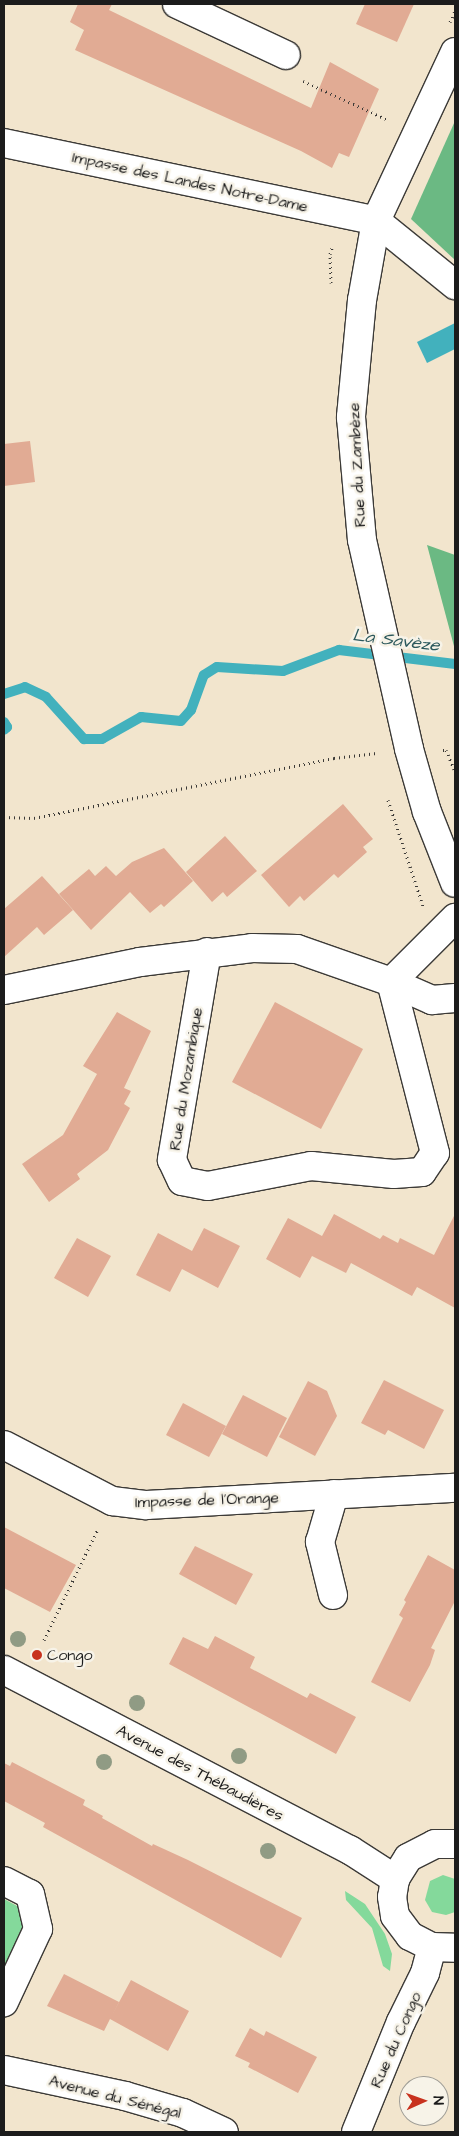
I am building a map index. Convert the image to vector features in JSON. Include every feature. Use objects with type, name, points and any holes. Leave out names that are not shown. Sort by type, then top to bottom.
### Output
[{"type":"street","points":[[177,4],[286,55]]},
{"type":"street","name":"Rue du Zambèze","points":[[455,52],[376,221],[362,300],[351,417],[362,540],[408,749],[427,812],[455,884]]},
{"type":"street","name":"Impasse des Landes Notre-Dame","points":[[4,143],[376,221]]},
{"type":"street","points":[[376,221],[455,285]]},
{"type":"street","points":[[391,982],[455,918]]},
{"type":"street","points":[[4,990],[207,952],[252,948],[298,949],[391,982],[432,1000],[455,998]]},
{"type":"street","name":"Rue du Mozambique","points":[[207,952],[172,1160],[182,1181],[208,1186],[311,1166],[394,1174],[422,1172],[435,1153],[391,982]]},
{"type":"street","name":"Impasse de l'Orange","points":[[4,1445],[112,1501],[147,1505],[455,1488]]},
{"type":"street","points":[[333,1596],[320,1542],[334,1494]]},
{"type":"street","name":"Avenue des Thébaudières","points":[[4,1670],[350,1850],[395,1879]]},
{"type":"street","points":[[444,1947],[410,1936],[395,1916],[392,1897],[395,1879],[408,1858],[423,1848],[435,1844],[455,1844]]},
{"type":"street","points":[[4,1881],[30,1894],[38,1929],[4,2002]]},
{"type":"street","name":"Rue du Congo","points":[[356,2132],[401,2022],[426,1973],[444,1947]]},
{"type":"street","name":"Avenue du Sénégal","points":[[4,2070],[126,2096],[183,2113],[224,2132]]},
{"type":"path","points":[[286,55],[294,77],[388,120],[415,141]]},
{"type":"path","points":[[4,818],[34,818],[334,758],[408,749]]},
{"type":"path","points":[[44,1640],[112,1501]]},
{"type":"green space","points":[[455,121],[455,260],[411,219]]},
{"type":"green space","points":[[427,545],[455,555],[455,650]]},
{"type":"green space","points":[[443,1875],[455,1879],[455,1912],[446,1915],[432,1912],[425,1900],[430,1881]]},
{"type":"green space","points":[[345,1891],[365,1904],[385,1934],[392,1954],[390,1971],[383,1966],[372,1928],[346,1900]]},
{"type":"green space","points":[[4,1899],[19,1907],[25,1925],[4,1966]]},
{"type":"water","points":[[455,323],[455,349],[427,363],[417,342]]},
{"type":"building","points":[[78,4],[112,4],[109,10],[311,108],[330,62],[379,89],[349,157],[339,153],[332,168],[301,151],[75,50],[84,30],[70,22]]},
{"type":"building","points":[[365,4],[414,4],[397,42],[356,24]]},
{"type":"building","points":[[30,441],[35,482],[4,486],[4,444]]},
{"type":"building","points":[[343,804],[373,839],[363,847],[367,852],[338,878],[334,874],[304,901],[300,896],[289,907],[261,875]]},
{"type":"building","points":[[225,836],[257,871],[227,897],[223,892],[212,902],[186,872]]},
{"type":"building","points":[[164,848],[193,881],[164,907],[161,904],[150,913],[130,892],[91,930],[59,894],[89,869],[95,876],[106,866],[116,876],[132,862]]},
{"type":"building","points":[[42,876],[73,910],[44,935],[37,927],[4,957],[4,909]]},
{"type":"building","points":[[275,1002],[363,1049],[321,1129],[232,1082]]},
{"type":"building","points":[[117,1012],[151,1031],[124,1088],[131,1091],[124,1104],[130,1108],[108,1150],[77,1174],[80,1179],[49,1202],[22,1164],[63,1135],[97,1074],[83,1066]]},
{"type":"building","points":[[334,1214],[380,1239],[383,1235],[398,1243],[400,1238],[434,1255],[455,1214],[455,1308],[417,1287],[412,1296],[351,1263],[346,1273],[312,1256],[300,1278],[266,1259],[288,1218],[322,1236]]},
{"type":"building","points":[[204,1228],[240,1246],[218,1288],[182,1269],[170,1292],[136,1275],[158,1233],[192,1251]]},
{"type":"building","points":[[77,1238],[111,1256],[88,1297],[54,1278]]},
{"type":"building","points":[[384,1380],[444,1410],[424,1449],[388,1430],[385,1435],[361,1423]]},
{"type":"building","points":[[308,1381],[327,1391],[337,1416],[315,1456],[279,1437]]},
{"type":"building","points":[[243,1395],[287,1418],[267,1457],[222,1434]]},
{"type":"building","points":[[183,1403],[226,1426],[209,1457],[166,1435]]},
{"type":"building","points":[[4,1527],[76,1565],[50,1612],[4,1588]]},
{"type":"building","points":[[195,1546],[253,1574],[236,1605],[179,1574]]},
{"type":"building","points":[[428,1555],[455,1570],[455,1601],[431,1648],[435,1650],[430,1665],[410,1702],[371,1682],[403,1618],[399,1615],[406,1602],[404,1600]]},
{"type":"building","points":[[215,1636],[255,1657],[250,1668],[307,1698],[310,1693],[356,1717],[336,1754],[169,1664],[183,1637],[208,1649]]},
{"type":"building","points":[[12,1762],[85,1800],[83,1805],[152,1846],[153,1844],[188,1860],[302,1918],[281,1958],[43,1827],[45,1823],[4,1801],[4,1763],[10,1766]]},
{"type":"building","points":[[64,1974],[119,2002],[111,2017],[131,1980],[189,2011],[168,2051],[110,2019],[104,2031],[47,2006]]},
{"type":"building","points":[[250,2028],[264,2036],[266,2031],[317,2057],[298,2093],[248,2067],[250,2063],[235,2056]]},
{"type":"waterway","name":"La Savèze","points":[[4,694],[25,687],[46,697],[84,739],[102,739],[141,717],[181,721],[191,710],[204,675],[217,667],[283,671],[339,650],[455,664]]},
{"type":"waterway","name":"La Savèze","points":[[4,722],[7,727],[4,730]]},
{"type":"place","name":"Congo","points":[[37,1655]]}]
